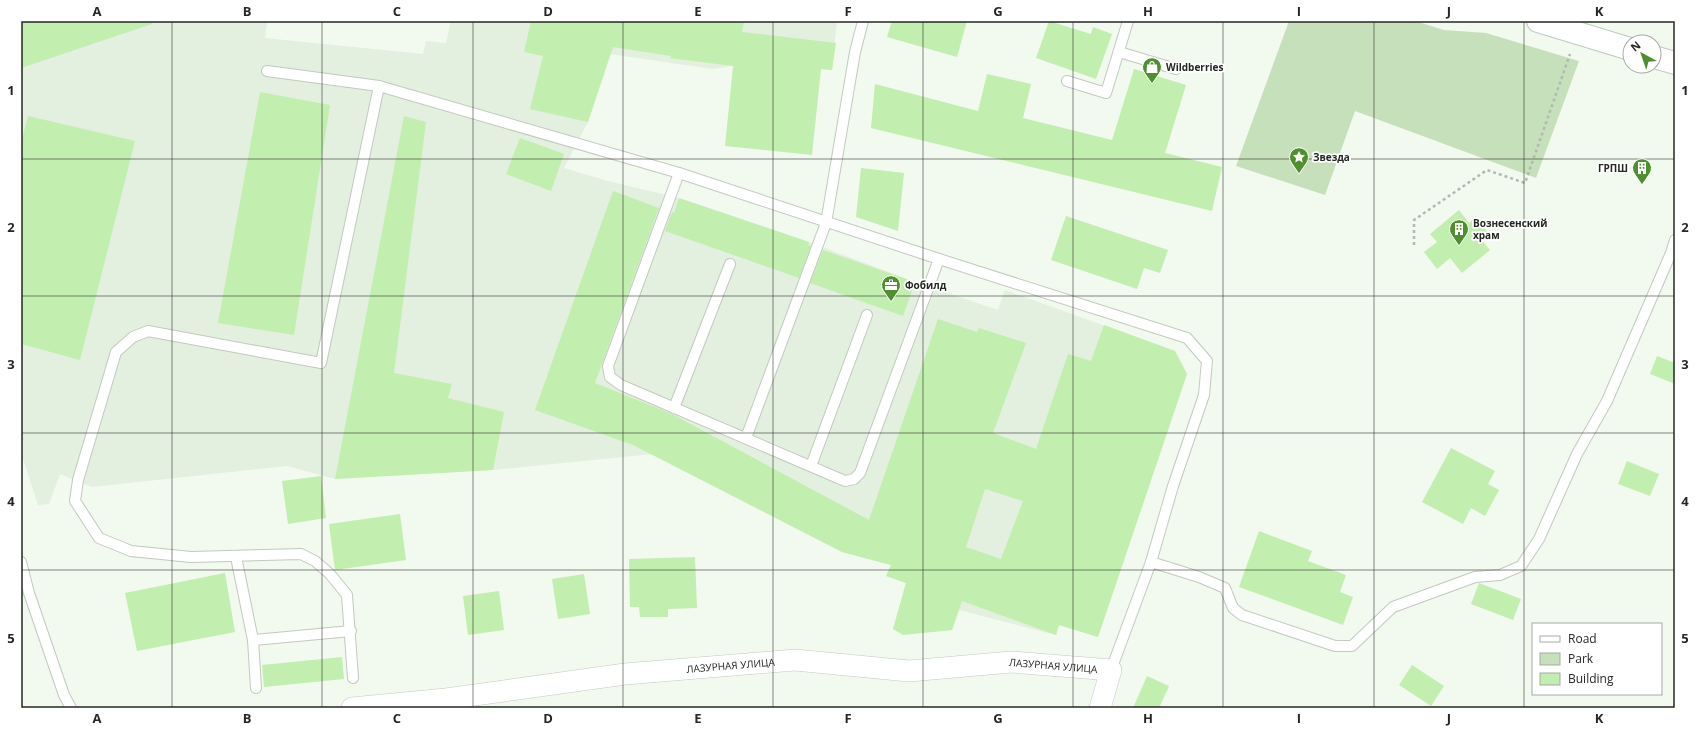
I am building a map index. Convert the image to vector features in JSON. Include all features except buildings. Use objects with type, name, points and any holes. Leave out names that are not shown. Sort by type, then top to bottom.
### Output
[{"type":"street","points":[[1538,21],[1622,47]]},
{"type":"street","points":[[1662,59],[1675,63]]},
{"type":"street","name":"ЛАЗУРНАЯ УЛИЦА","points":[[352,708],[446,699],[625,674],[794,660],[909,671],[1011,662],[1111,670]]},
{"type":"street","points":[[1100,708],[1111,670]]},
{"type":"lane","points":[[746,438],[826,223],[855,52],[864,21]]},
{"type":"lane","points":[[1067,81],[1106,93],[1128,21]]},
{"type":"lane","points":[[1119,52],[1176,69]]},
{"type":"lane","points":[[267,71],[379,86],[679,173],[826,223],[1187,338],[1207,362],[1204,395],[1173,486],[1151,562],[1111,670]]},
{"type":"lane","points":[[353,678],[351,631],[347,595],[330,574],[315,561],[301,554],[236,557],[191,557],[131,551],[99,538],[76,501],[78,480],[116,352],[132,337],[148,331],[321,363],[379,86]]},
{"type":"lane","points":[[679,173],[608,366],[610,377],[621,385],[845,481],[854,479],[860,473],[939,259]]},
{"type":"lane","points":[[1151,562],[1199,577],[1225,588],[1233,608],[1242,615],[1335,646],[1352,646],[1393,607],[1475,577],[1500,575],[1521,566],[1539,539],[1577,454],[1607,401],[1671,254],[1675,240]]},
{"type":"lane","points":[[674,408],[730,264]]},
{"type":"lane","points":[[811,466],[867,314]]},
{"type":"lane","points":[[236,557],[253,640],[256,688]]},
{"type":"lane","points":[[21,562],[25,594],[64,696],[71,708]]},
{"type":"lane","points":[[253,640],[351,631]]},
{"type":"path","points":[[1414,244],[1414,220],[1487,170],[1525,183],[1571,51]]},
{"type":"shaded area","points":[[21,21],[267,21],[265,38],[423,54],[426,41],[446,43],[451,21],[837,21],[832,70],[748,63],[713,69],[610,54],[588,122],[564,168],[608,181],[679,198],[809,242],[915,282],[998,310],[1005,290],[1175,351],[1187,374],[1098,637],[1059,625],[1056,635],[959,610],[952,630],[907,634],[893,629],[906,583],[886,576],[891,565],[842,552],[652,454],[493,470],[335,479],[287,466],[92,487],[60,474],[49,504],[38,505],[21,453]]},
{"type":"green space","points":[[1289,21],[1415,21],[1444,30],[1486,33],[1579,61],[1536,178],[1355,111],[1325,195],[1236,166]]},
{"type":"place","name":"Wildberries","points":[[1152,84]]},
{"type":"place","name":"Звезда","points":[[1299,174]]},
{"type":"place","name":"ГРПШ","points":[[1642,185]]},
{"type":"place","name":"Вознесенский храм","points":[[1459,246]]},
{"type":"place","name":"Фобилд","points":[[891,302]]}]
